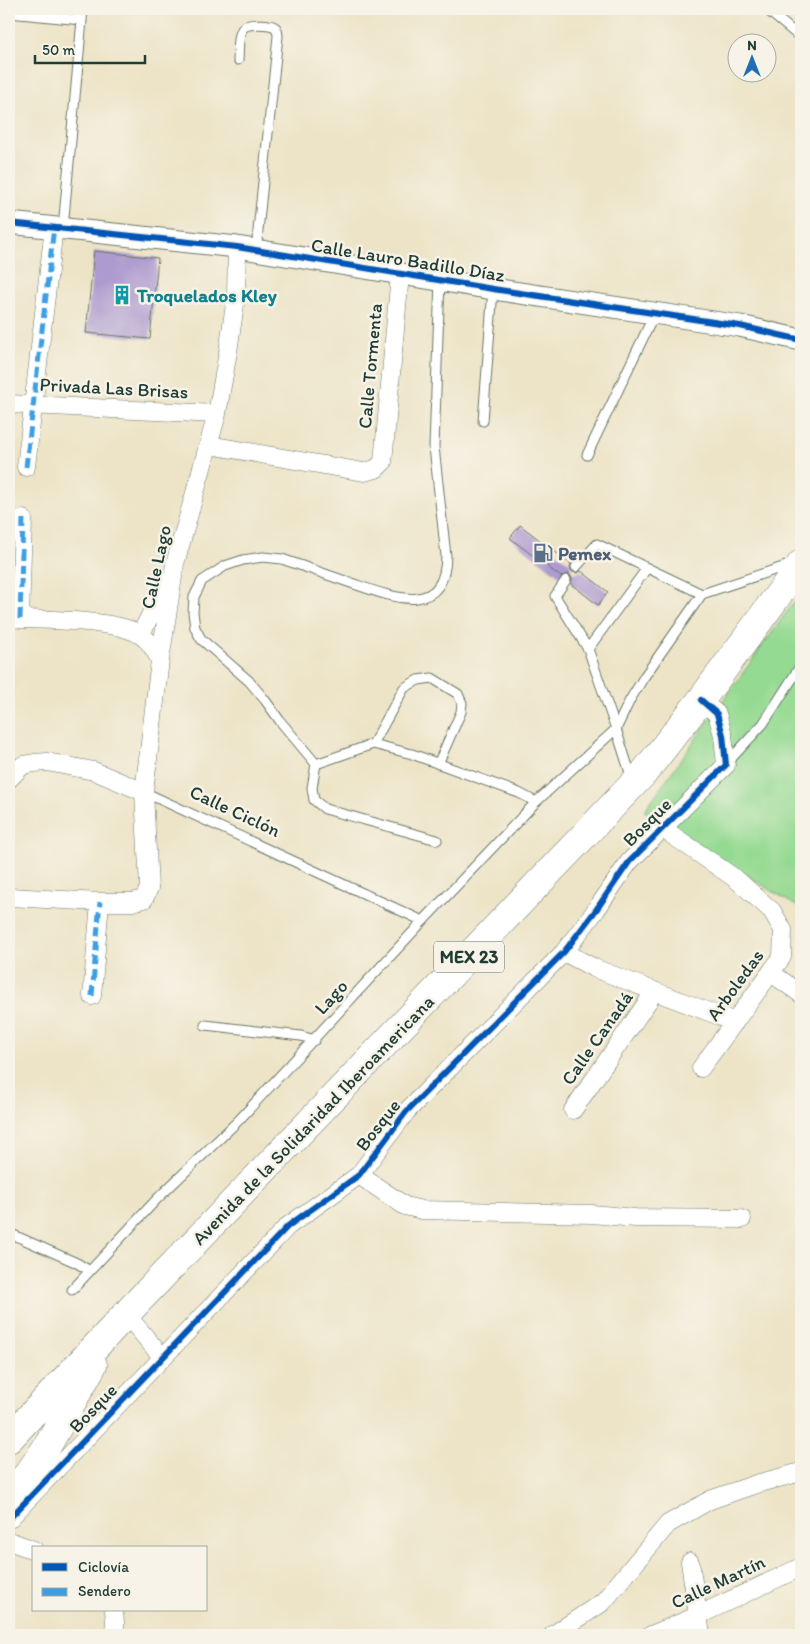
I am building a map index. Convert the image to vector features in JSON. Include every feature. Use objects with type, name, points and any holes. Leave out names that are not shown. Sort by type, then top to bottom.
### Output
[{"type":"highway","name":"Avenida de la Solidaridad Iberoamericana","points":[[9,1440],[634,784],[701,700],[801,562]]},
{"type":"highway","points":[[9,1494],[35,1478],[46,1448],[120,1322]]},
{"type":"street","name":"Calle Lauro Badillo Díaz","points":[[9,222],[246,249],[740,326],[801,340]]},
{"type":"street","points":[[26,467],[32,406],[59,227]]},
{"type":"street","name":"Calle Lago","points":[[100,902],[132,902],[144,899],[149,888],[144,792],[160,660],[175,564],[217,414],[236,297],[246,249]]},
{"type":"street","name":"Calle Tormenta","points":[[209,445],[364,472],[376,468],[383,462],[400,274]]},
{"type":"street","name":"Privada Las Brisas","points":[[9,404],[217,414]]},
{"type":"street","points":[[23,520],[14,619],[101,623],[124,628],[140,634],[152,644],[160,660]]},
{"type":"street","points":[[140,634],[175,564]]},
{"type":"street","points":[[701,700],[717,714],[723,735],[726,765]]},
{"type":"street","name":"Calle Ciclón","points":[[9,779],[23,765],[34,762],[47,762],[94,771],[144,792]]},
{"type":"street","name":"Bosque","points":[[9,1519],[35,1478],[162,1356],[288,1226],[359,1175],[406,1112],[564,952],[596,910],[628,862],[726,765]]},
{"type":"street","name":"Arboledas","points":[[662,828],[736,879],[772,911],[783,930],[782,957],[701,1068]]},
{"type":"street","points":[[9,897],[100,902],[92,996]]},
{"type":"street","points":[[564,952],[594,968],[735,1022]]},
{"type":"street","points":[[772,973],[801,994]]},
{"type":"street","name":"Calle Canadá","points":[[573,1110],[656,991]]},
{"type":"street","points":[[359,1175],[405,1206],[422,1210],[592,1214],[635,1218],[742,1218]]},
{"type":"street","points":[[120,1322],[162,1356]]},
{"type":"street","points":[[553,1635],[603,1602],[668,1524],[710,1500],[756,1484],[801,1472]]},
{"type":"street","points":[[9,1541],[32,1549]]},
{"type":"street","points":[[690,1562],[701,1635]]},
{"type":"street","name":"Calle Martín","points":[[652,1635],[697,1616],[801,1566]]},
{"type":"street","points":[[114,1612],[116,1635]]},
{"type":"lane","points":[[59,227],[83,9]]},
{"type":"lane","points":[[766,9],[801,38]]},
{"type":"lane","points":[[9,13],[82,20]]},
{"type":"lane","points":[[238,60],[243,27],[248,24],[274,26],[277,29],[278,36],[246,249]]},
{"type":"lane","points":[[437,840],[325,809],[314,800],[312,788],[316,764],[248,681],[201,639],[195,628],[193,612],[194,597],[202,581],[225,566],[263,557],[282,558],[397,598],[415,599],[436,590],[446,570],[434,447],[440,280]]},
{"type":"lane","points":[[483,422],[493,288]]},
{"type":"lane","points":[[586,455],[655,313]]},
{"type":"lane","points":[[576,568],[597,544],[702,594]]},
{"type":"lane","points":[[616,728],[644,677],[702,594],[801,562]]},
{"type":"lane","points":[[588,648],[648,568]]},
{"type":"lane","points":[[566,580],[555,596],[588,648],[634,784]]},
{"type":"lane","name":"Bosque","points":[[726,765],[763,724],[801,665]]},
{"type":"lane","points":[[373,744],[404,688],[418,680],[432,678],[458,694],[462,703],[461,712],[438,764]]},
{"type":"lane","name":"Lago","points":[[72,1290],[157,1199],[239,1120],[536,802],[616,728]]},
{"type":"lane","points":[[316,764],[373,744],[412,754],[519,793],[536,802]]},
{"type":"lane","name":"Calle Ciclón","points":[[144,792],[423,921]]},
{"type":"lane","points":[[205,1025],[301,1036],[314,1040]]},
{"type":"lane","points":[[9,1232],[77,1263],[90,1271]]},
{"type":"green space","points":[[801,592],[801,909],[644,811]]},
{"type":"building","name":"Troquelados Kley","points":[[94,251],[158,258],[150,339],[86,333]]},
{"type":"building","name":"Pemex","points":[[520,525],[571,564],[572,572],[577,573],[581,571],[608,592],[598,605],[571,584],[570,575],[566,574],[561,577],[510,538]]},
{"type":"marked path","points":[[26,467],[54,227]]},
{"type":"marked path","points":[[20,619],[23,519]]},
{"type":"marked path","points":[[92,996],[100,902]]},
{"type":"cycle path","points":[[9,223],[237,247],[493,289],[740,326],[801,340]]},
{"type":"cycle path","points":[[9,1519],[288,1226],[359,1175],[406,1112],[564,952],[629,862],[726,765],[723,735],[717,714],[701,700]]},
{"type":"place","name":"Troquelados Kley","points":[[122,295]]},
{"type":"place","name":"Pemex","points":[[543,553]]}]
